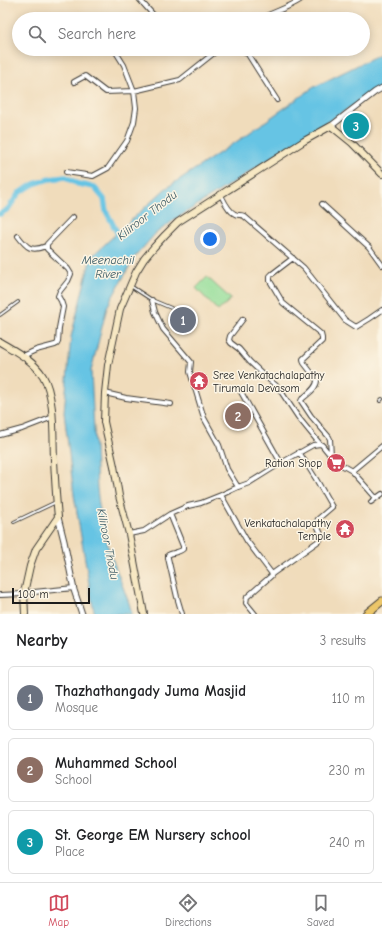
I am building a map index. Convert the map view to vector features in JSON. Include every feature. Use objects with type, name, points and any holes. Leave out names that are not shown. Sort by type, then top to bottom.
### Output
[{"type":"main road","points":[[144,614],[129,534],[119,496],[104,422],[108,365],[120,309],[136,272],[144,259],[178,222],[331,126],[352,143],[382,174]]},
{"type":"main road","points":[[0,342],[23,356],[42,375],[49,393],[53,417],[56,502],[58,518],[36,549],[30,566],[24,594],[25,614]]},
{"type":"main road","points":[[366,614],[381,604]]},
{"type":"street","points":[[140,0],[151,12]]},
{"type":"street","points":[[275,12],[300,0]]},
{"type":"street","points":[[66,172],[93,176],[108,168],[127,141],[134,122],[136,108],[134,91],[124,65],[118,56]]},
{"type":"street","points":[[74,82],[85,76],[106,92],[134,91],[180,80],[210,56]]},
{"type":"street","points":[[249,56],[277,100]]},
{"type":"street","points":[[331,126],[382,88]]},
{"type":"street","points":[[221,195],[232,213],[237,215],[241,214],[244,216],[304,268],[345,320],[356,327],[382,310]]},
{"type":"street","points":[[322,204],[369,247],[382,265]]},
{"type":"street","points":[[18,236],[25,245],[31,249],[39,249],[46,246],[73,217]]},
{"type":"street","points":[[23,356],[36,350],[55,345],[58,342],[63,307],[58,296],[71,274],[68,269],[47,249],[46,246]]},
{"type":"street","points":[[293,258],[272,274],[270,276],[270,281],[283,303],[321,334],[322,341],[303,359],[304,363],[317,380],[317,384],[316,387],[301,401],[330,436],[331,456]]},
{"type":"street","points":[[152,300],[155,312],[163,329],[191,362],[190,372],[204,418],[219,445],[227,469],[238,487]]},
{"type":"street","points":[[243,318],[230,336],[229,340],[231,343],[278,387],[298,417],[320,444],[324,446],[331,456],[352,471],[376,498]]},
{"type":"street","points":[[241,392],[281,463]]},
{"type":"street","points":[[105,393],[126,398],[171,404]]},
{"type":"street","points":[[0,435],[53,417]]},
{"type":"street","points":[[129,534],[144,531],[170,514],[249,483],[299,452],[313,445],[320,444]]},
{"type":"street","points":[[352,471],[382,446]]},
{"type":"street","points":[[255,614],[246,603],[247,597],[272,574],[320,540],[321,534],[316,523],[318,519],[332,508],[299,452]]},
{"type":"street","points":[[371,502],[382,494]]},
{"type":"street","points":[[221,495],[247,541],[272,574]]},
{"type":"street","points":[[170,514],[183,546],[181,551],[168,555],[182,614]]},
{"type":"street","points":[[58,518],[74,588],[82,614]]},
{"type":"street","points":[[0,595],[24,594],[74,588]]},
{"type":"lane","points":[[131,286],[152,300],[171,308]]},
{"type":"lane","points":[[0,315],[18,302]]},
{"type":"lane","points":[[14,522],[56,502]]},
{"type":"green space","points":[[207,277],[231,299],[218,311],[196,288]]},
{"type":"water","name":"Meenachil River","points":[[382,53],[382,87],[174,220],[155,234],[134,258],[107,307],[91,371],[97,488],[99,505],[109,550],[132,614],[95,614],[74,495],[64,412],[71,337],[91,257],[165,189],[242,138],[314,87]]},
{"type":"waterway","name":"Kiliroor Thodu","points":[[0,214],[8,209],[19,193],[34,184],[49,179],[66,177],[78,184],[94,187],[104,199],[106,211],[120,238]]},
{"type":"place","name":"St. George EM Nursery school","points":[[356,126]]},
{"type":"place","name":"Thazhathangady Juma Masjid","points":[[183,320]]},
{"type":"place","name":"Sree Venkatachalapathy Tirumala Devasom","points":[[199,381]]},
{"type":"place","name":"Muhammed School","points":[[238,416]]},
{"type":"place","name":"Ration Shop","points":[[336,463]]},
{"type":"place","name":"Venkatachalapathy Temple","points":[[345,529]]}]
